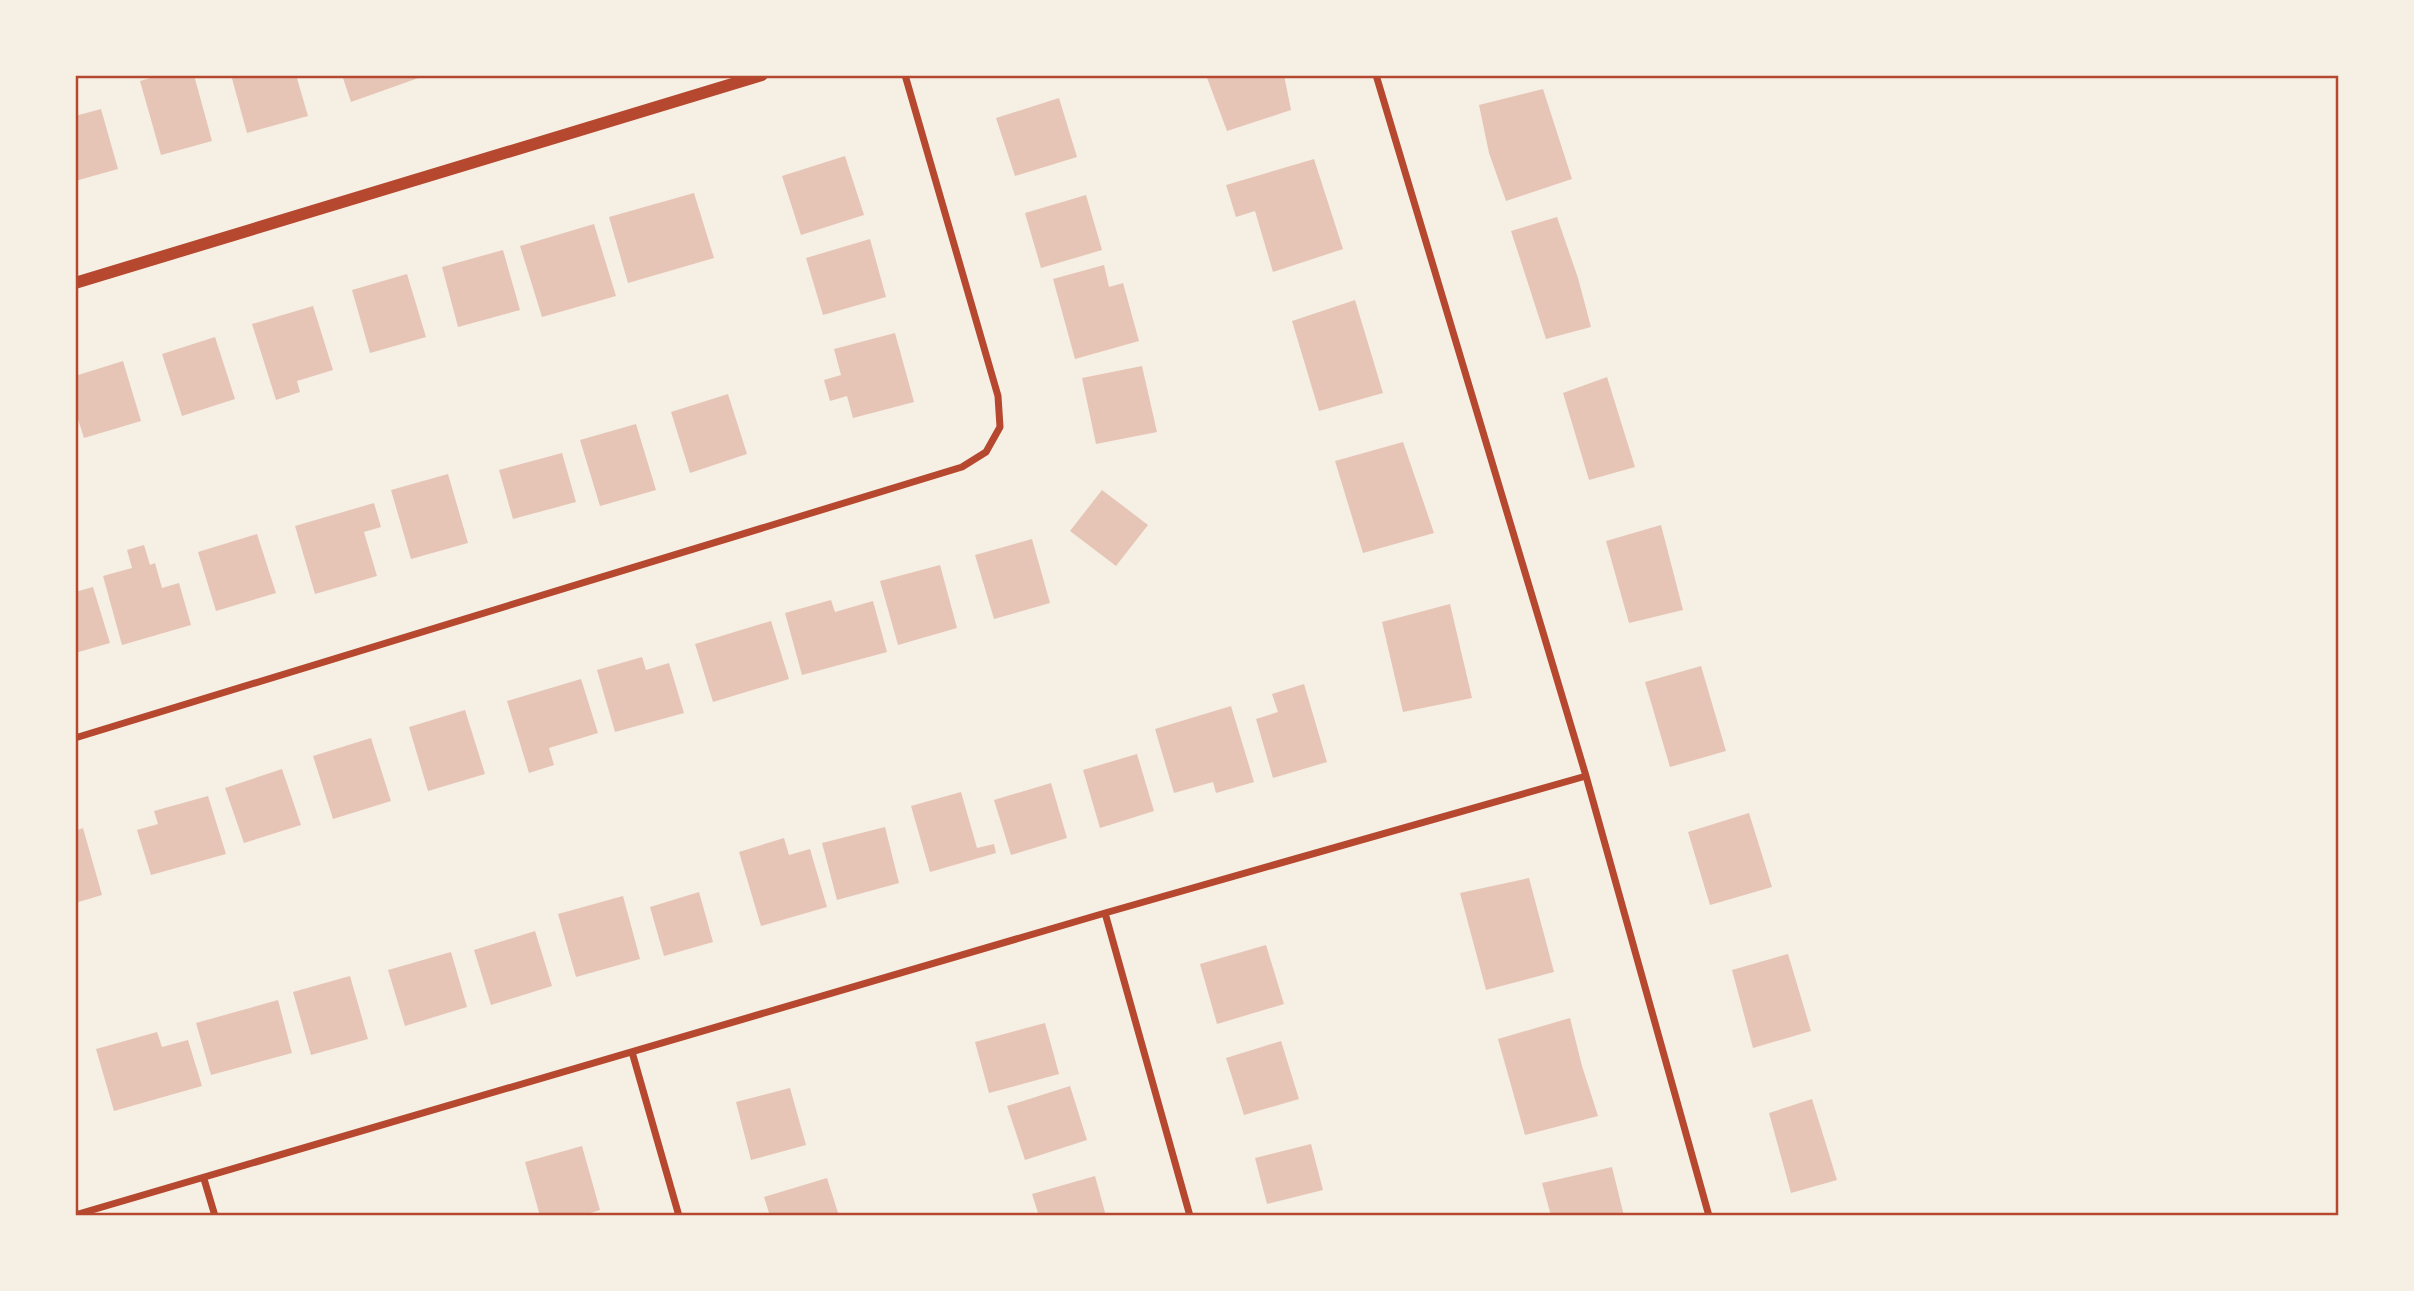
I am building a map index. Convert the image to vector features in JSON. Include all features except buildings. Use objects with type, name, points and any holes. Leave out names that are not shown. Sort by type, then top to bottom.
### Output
[{"type":"street","points":[[75,283],[762,75]]},
{"type":"street","points":[[75,738],[962,467],[986,452],[1000,427],[998,396],[905,75]]},
{"type":"street","points":[[1377,75],[1586,776],[1709,1216]]},
{"type":"street","points":[[75,1215],[1105,913],[1586,776]]},
{"type":"street","points":[[1105,913],[1190,1216]]},
{"type":"street","points":[[632,1052],[679,1216]]},
{"type":"street","points":[[204,1178],[215,1216]]}]
